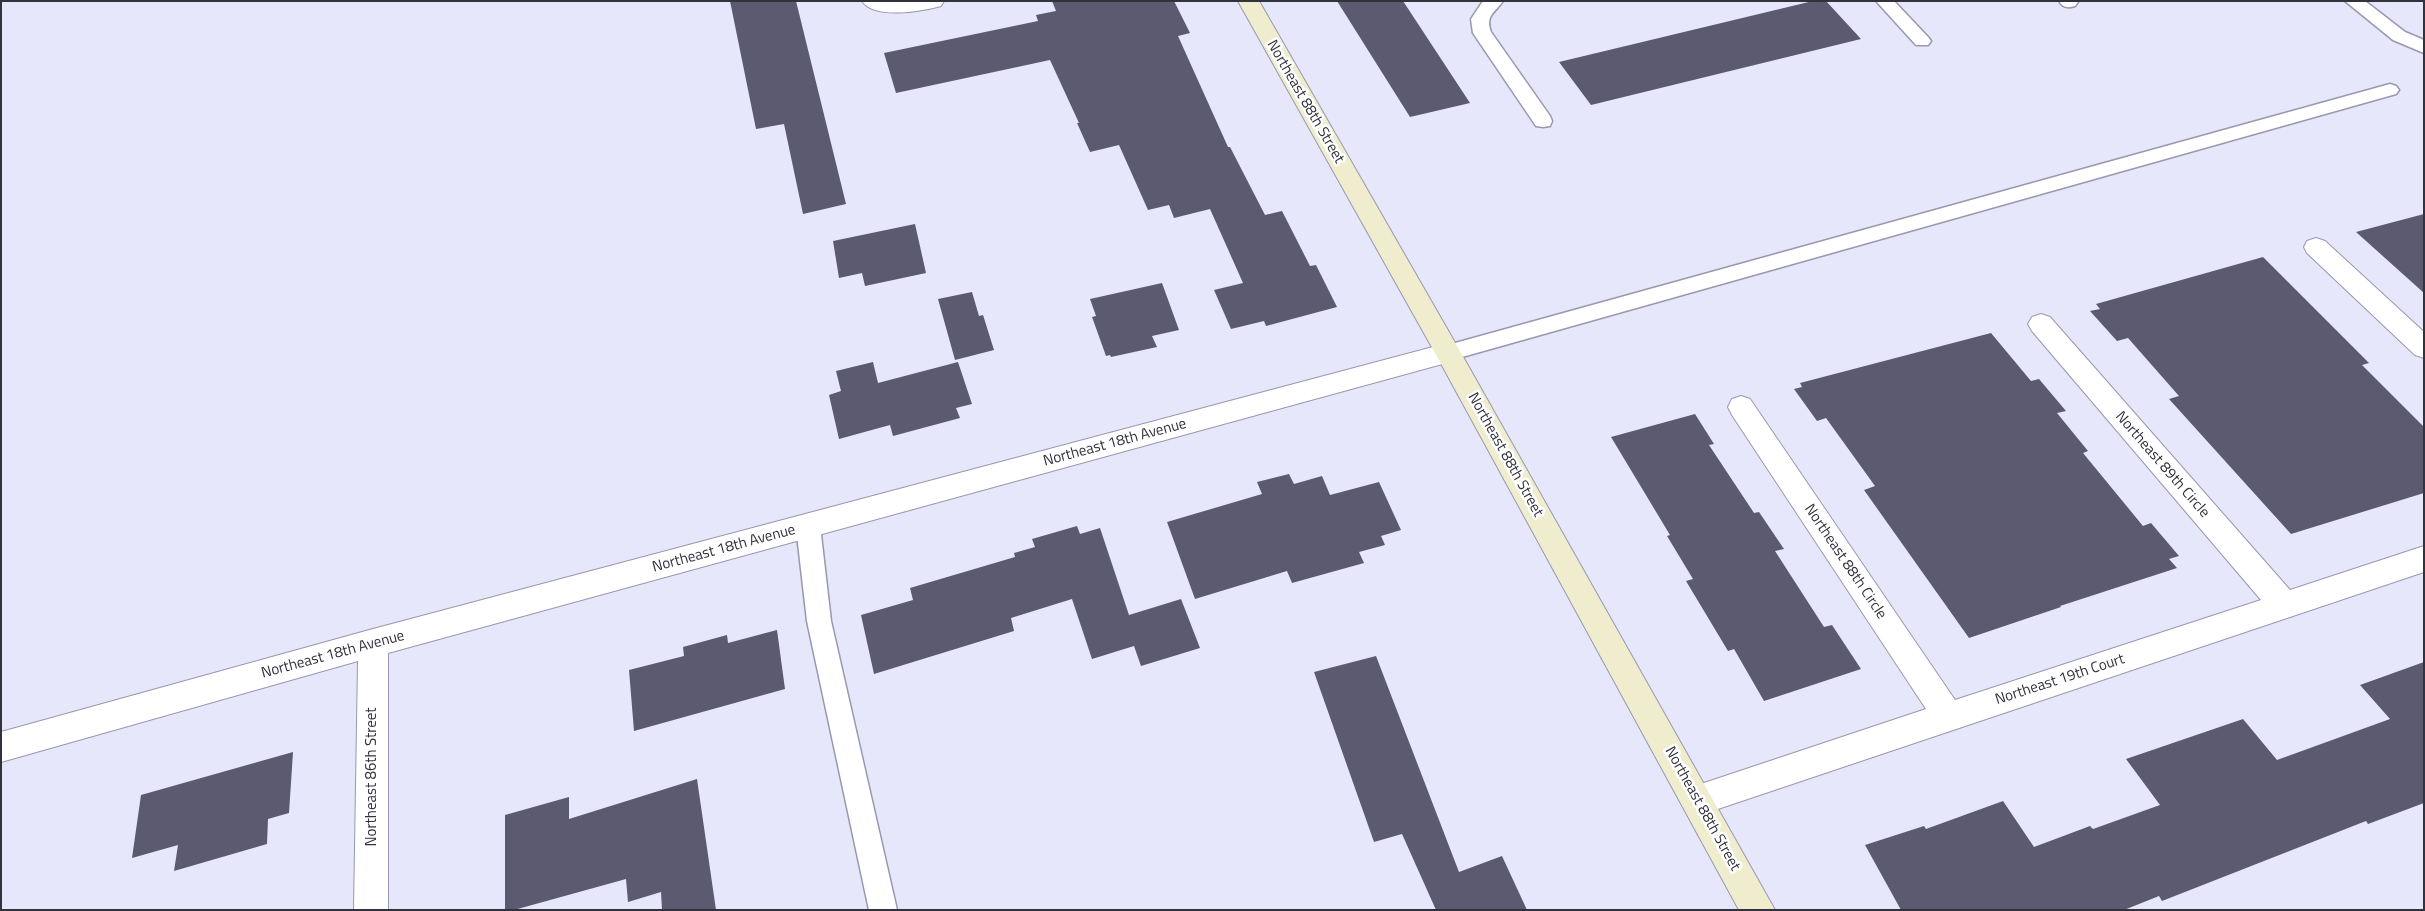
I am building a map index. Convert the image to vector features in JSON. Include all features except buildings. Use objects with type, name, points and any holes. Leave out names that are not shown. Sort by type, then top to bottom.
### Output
[{"type":"street","points":[[882,4],[910,6],[934,1]]},
{"type":"street","name":"Northeast 88th Street","points":[[1248,1],[1448,353],[1758,910]]},
{"type":"street","points":[[2316,247],[2424,348]]},
{"type":"street","name":"Northeast 89th Circle","points":[[2041,324],[2284,605]]},
{"type":"street","name":"Northeast 18th Avenue","points":[[1,747],[373,644],[1448,353]]},
{"type":"street","name":"Northeast 88th Circle","points":[[1741,407],[1949,717]]},
{"type":"street","name":"Northeast 19th Court","points":[[1697,800],[2424,559]]},
{"type":"street","name":"Northeast 86th Street","points":[[371,910],[373,644]]},
{"type":"lane","points":[[1495,1],[1488,6],[1481,16],[1479,21],[1482,33],[1543,121]]},
{"type":"lane","points":[[1884,1],[1922,41]]},
{"type":"lane","points":[[2353,1],[2399,36],[2424,47]]},
{"type":"lane","points":[[1448,353],[2390,90]]},
{"type":"lane","points":[[808,526],[819,621],[883,910]]}]
